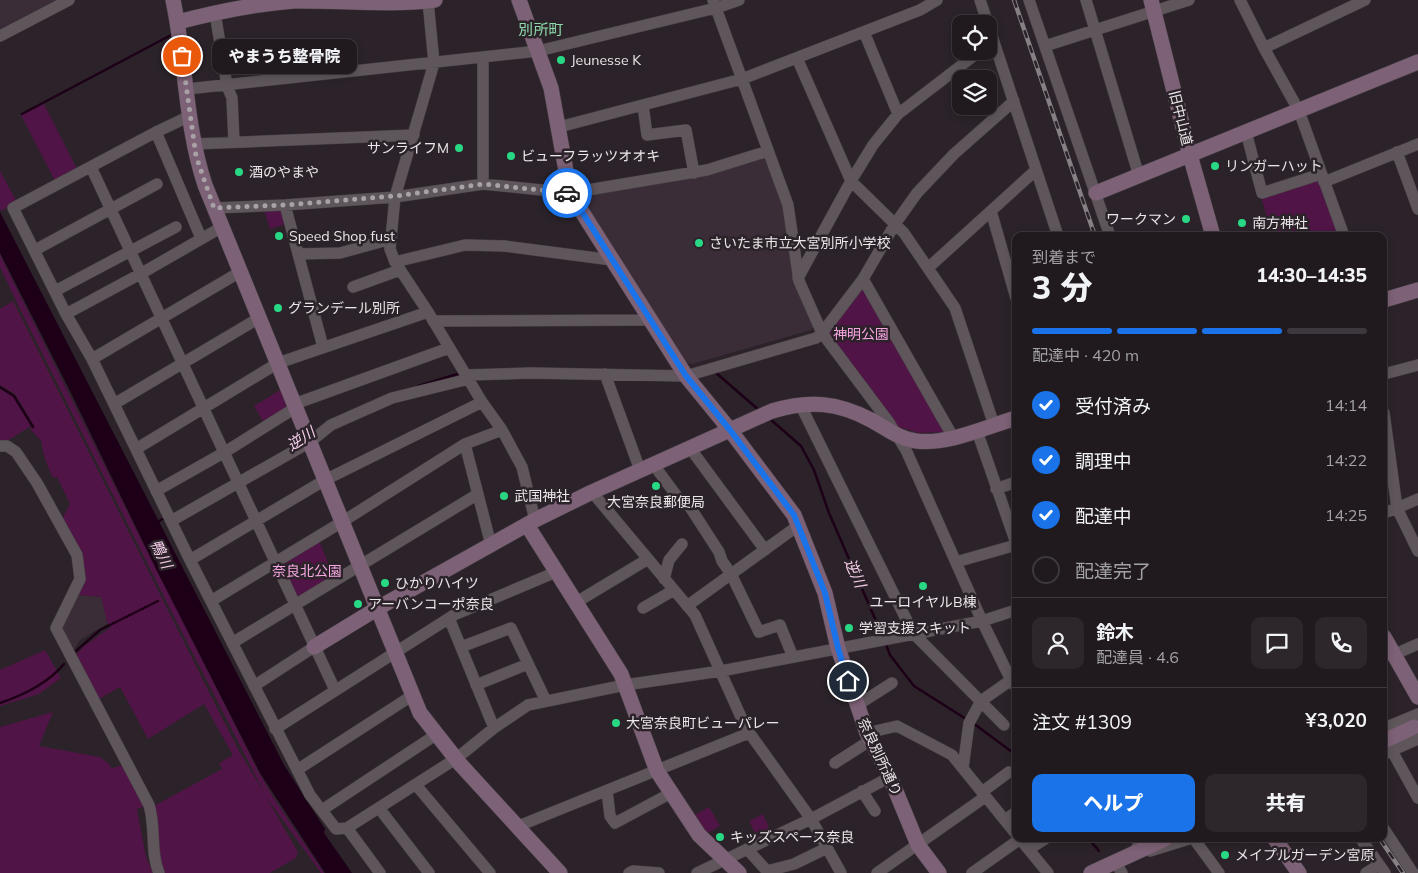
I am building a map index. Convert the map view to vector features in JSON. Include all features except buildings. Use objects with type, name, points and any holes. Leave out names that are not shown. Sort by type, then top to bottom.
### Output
[{"type":"street","points":[[0,36],[69,0]]},
{"type":"street","points":[[173,0],[178,22],[194,144],[200,168],[214,208],[420,713],[460,764],[553,871]]},
{"type":"street","points":[[178,22],[215,13],[295,1],[431,0],[434,63],[395,196],[390,249],[397,266],[431,317],[482,402],[502,430],[522,467],[531,523],[556,572],[621,674],[657,771],[699,835],[739,873]]},
{"type":"street","name":"奈良別所通り","points":[[519,0],[551,88],[570,193],[686,376],[789,507],[799,525],[825,593],[838,648],[856,706],[869,737],[890,776],[918,845],[939,873]]},
{"type":"street","points":[[187,89],[538,51],[715,4],[739,0]]},
{"type":"street","points":[[559,127],[742,79],[864,32],[919,5],[938,0]]},
{"type":"street","points":[[980,0],[985,15]]},
{"type":"street","points":[[1029,0],[1109,232]]},
{"type":"street","points":[[1086,0],[1139,176]]},
{"type":"street","points":[[1044,46],[1095,30],[1153,6],[1189,0]]},
{"type":"street","points":[[1240,0],[1264,48],[1299,110],[1342,232]]},
{"type":"street","points":[[1264,48],[1365,0]]},
{"type":"street","points":[[715,4],[788,205],[798,278],[822,333],[888,421],[906,450],[982,621],[1012,678]]},
{"type":"street","name":"旧中山道","points":[[1153,6],[1190,155],[1212,232]]},
{"type":"street","points":[[215,13],[227,86],[232,98],[234,142]]},
{"type":"street","points":[[864,32],[898,114]]},
{"type":"street","points":[[483,58],[484,184]]},
{"type":"street","points":[[797,58],[851,181],[904,233],[955,308],[994,425]]},
{"type":"street","points":[[997,58],[1014,101],[1057,232]]},
{"type":"street","points":[[798,278],[851,181],[874,145],[898,114],[968,60]]},
{"type":"street","points":[[1096,193],[1418,62]]},
{"type":"street","points":[[169,517],[331,425],[392,398],[467,377],[605,374],[686,376],[816,338],[822,333],[862,280],[895,224],[917,193],[954,154],[1014,101]]},
{"type":"street","points":[[643,105],[647,135],[686,130],[694,173]]},
{"type":"street","points":[[190,116],[13,208],[66,314],[92,359],[275,729],[310,795],[336,829],[347,828],[416,785],[457,758],[494,728],[528,705],[625,685],[721,670],[982,621],[1012,611]]},
{"type":"street","points":[[156,132],[201,238]]},
{"type":"street","points":[[1246,132],[1262,193],[1322,178],[1418,144]]},
{"type":"street","points":[[194,144],[414,135]]},
{"type":"street","points":[[214,208],[285,205],[395,196],[484,184],[570,193],[694,173],[768,151]]},
{"type":"street","points":[[1397,152],[1418,209]]},
{"type":"street","points":[[91,167],[112,208],[335,690]]},
{"type":"street","points":[[928,268],[1036,170]]},
{"type":"street","points":[[34,250],[157,184]]},
{"type":"street","points":[[285,205],[323,347]]},
{"type":"street","points":[[991,211],[1012,284]]},
{"type":"street","points":[[55,291],[176,227]]},
{"type":"street","points":[[66,314],[222,227]]},
{"type":"street","points":[[298,254],[340,253],[391,239]]},
{"type":"street","points":[[353,287],[397,266],[465,245],[504,246],[612,260]]},
{"type":"street","points":[[92,359],[240,272]]},
{"type":"street","points":[[862,280],[953,438]]},
{"type":"street","points":[[1387,299],[1418,290]]},
{"type":"street","points":[[136,449],[278,363],[323,347],[431,317],[643,320],[649,317]]},
{"type":"street","points":[[114,404],[259,318]]},
{"type":"street","points":[[156,491],[225,452],[295,408],[300,402],[323,392],[449,348]]},
{"type":"street","points":[[1387,373],[1418,365]]},
{"type":"street","points":[[605,374],[646,467],[682,503],[688,504],[719,552],[759,632],[780,625],[793,657]]},
{"type":"street","points":[[190,560],[325,480],[482,402]]},
{"type":"street","points":[[254,686],[378,608],[531,523],[592,492],[764,414],[800,404],[815,403],[847,409],[906,440],[929,442],[953,438],[1012,419]]},
{"type":"street","points":[[800,404],[913,633],[1004,725]]},
{"type":"street","points":[[211,601],[342,522],[465,444],[502,430]]},
{"type":"street","points":[[977,431],[1012,533]]},
{"type":"street","points":[[1387,435],[1397,508],[1418,551]]},
{"type":"street","points":[[465,444],[491,545]]},
{"type":"street","points":[[0,446],[7,446],[16,452],[37,483],[77,555],[80,579],[56,628],[149,805],[155,864],[159,873]]},
{"type":"street","points":[[690,448],[765,550]]},
{"type":"street","points":[[996,489],[1012,483]]},
{"type":"street","points":[[592,492],[695,615],[749,733],[811,819],[842,873]]},
{"type":"street","points":[[232,643],[478,494]]},
{"type":"street","points":[[1387,513],[1418,499]]},
{"type":"street","points":[[687,606],[799,525]]},
{"type":"street","points":[[664,579],[669,560],[682,544]]},
{"type":"street","points":[[956,562],[1012,545]]},
{"type":"street","points":[[575,603],[648,559]]},
{"type":"street","points":[[275,729],[449,618],[556,572]]},
{"type":"street","points":[[643,608],[674,590]]},
{"type":"street","points":[[449,618],[494,728]]},
{"type":"street","points":[[461,647],[511,628],[546,701]]},
{"type":"street","points":[[1387,643],[1418,697]]},
{"type":"street","points":[[1393,655],[1418,644]]},
{"type":"street","points":[[476,685],[528,664]]},
{"type":"street","points":[[856,706],[892,683]]},
{"type":"street","points":[[963,768],[971,719],[981,701],[1012,683]]},
{"type":"street","points":[[297,770],[413,695]]},
{"type":"street","points":[[835,763],[869,737],[897,726],[952,755],[1012,829]]},
{"type":"street","points":[[1387,728],[1417,727]]},
{"type":"street","points":[[1387,747],[1417,727]]},
{"type":"street","points":[[516,827],[749,733]]},
{"type":"street","points":[[322,810],[437,734]]},
{"type":"street","points":[[1387,750],[1418,798]]},
{"type":"street","points":[[877,873],[918,845],[984,795],[1009,772]]},
{"type":"street","points":[[703,872],[725,859],[811,819],[890,776]]},
{"type":"street","points":[[416,785],[490,873]]},
{"type":"street","points":[[607,791],[610,816],[614,823],[671,793]]},
{"type":"street","points":[[862,791],[875,811]]},
{"type":"street","points":[[379,808],[429,873]]},
{"type":"street","points":[[1005,820],[1012,815]]},
{"type":"street","points":[[347,828],[380,873]]},
{"type":"street","points":[[1387,833],[1414,873],[1418,871]]},
{"type":"street","points":[[972,873],[1016,842]]},
{"type":"street","points":[[1022,842],[1048,873]]},
{"type":"street","points":[[1029,850],[1041,842]]},
{"type":"street","points":[[1091,873],[1118,867],[1140,844],[1151,852],[1180,842]]},
{"type":"street","points":[[1196,842],[1219,873]]},
{"type":"street","points":[[1277,842],[1299,873]]},
{"type":"street","points":[[1363,842],[1382,869],[1366,873]]},
{"type":"street","points":[[747,849],[766,871],[794,864],[827,848]]},
{"type":"street","points":[[629,873],[633,871],[660,873]]},
{"type":"shaded area","points":[[0,0],[56,0],[0,29]]},
{"type":"shaded area","name":"さいたま市立大宮別所小学校","points":[[762,156],[767,158],[784,207],[814,327],[811,330],[692,364],[687,363],[582,200],[583,195]]},
{"type":"shaded area","points":[[78,595],[101,597],[108,623],[80,640],[72,653],[60,627]]},
{"type":"green space","points":[[44,104],[78,171],[56,183],[21,115]]},
{"type":"green space","points":[[0,171],[17,202],[1,211],[0,208]]},
{"type":"green space","points":[[1318,180],[1338,232],[1271,232],[1261,196]]},
{"type":"green space","points":[[264,210],[282,210],[286,224],[270,229]]},
{"type":"green space","points":[[0,255],[258,771],[273,797],[324,873],[321,873],[266,797],[298,852],[296,858],[270,873],[162,873],[152,807],[222,769],[219,763],[233,755],[204,704],[148,739],[120,687],[97,700],[74,657],[83,647],[111,627],[107,622],[101,597],[78,595],[83,582],[59,518],[63,517],[70,504],[57,477],[53,478],[47,465],[42,442],[30,429],[34,426],[15,394],[0,385],[0,309],[13,301],[239,751],[265,794],[18,305],[0,267]]},
{"type":"green space","name":"神明公園","points":[[862,289],[865,289],[945,432],[919,433],[899,427],[829,333]]},
{"type":"green space","points":[[0,389],[13,396],[31,426],[7,441],[0,441]]},
{"type":"green space","points":[[282,389],[290,407],[264,423],[254,406]]},
{"type":"green space","name":"奈良北公園","points":[[319,540],[334,578],[297,599],[280,564]]},
{"type":"green space","points":[[45,650],[61,678],[39,694],[0,706],[0,670]]},
{"type":"green space","points":[[53,712],[39,746],[100,757],[110,765],[111,769],[125,764],[146,806],[137,809],[146,857],[153,873],[0,873],[0,727]]},
{"type":"green space","points":[[709,807],[720,826],[707,833],[695,815]]},
{"type":"green space","points":[[763,814],[772,834],[759,841],[749,821]]},
{"type":"water","name":"鴨川","points":[[0,212],[284,765],[325,829],[324,833],[352,873],[325,873],[260,773],[157,571],[70,391],[0,253]]},
{"type":"waterway","points":[[22,114],[173,34]]},
{"type":"waterway","name":"逆川","points":[[715,372],[760,411]]},
{"type":"waterway","name":"逆川","points":[[418,386],[461,373]]},
{"type":"waterway","points":[[0,387],[14,396],[33,427]]},
{"type":"waterway","name":"逆川","points":[[770,419],[801,446],[814,470],[829,513],[883,637]]},
{"type":"waterway","name":"逆川","points":[[156,523],[166,517]]},
{"type":"waterway","name":"逆川","points":[[76,651],[100,630],[158,601]]},
{"type":"waterway","name":"逆川","points":[[885,642],[890,655],[914,686],[966,719]]},
{"type":"waterway","name":"逆川","points":[[0,703],[35,688],[51,677],[64,664]]},
{"type":"waterway","name":"逆川","points":[[973,723],[1012,752]]},
{"type":"waterway","name":"逆川","points":[[1092,842],[1099,851]]},
{"type":"railway","points":[[1014,0],[1094,232]]},
{"type":"railway","points":[[1382,842],[1403,873]]},
{"type":"way so far","points":[[182,56],[196,156],[214,208],[285,205],[395,196],[484,184],[567,193]]},
{"type":"place","name":"やまうち整骨院","points":[[182,56]]},
{"type":"place","name":"Jeunesse K","points":[[561,60]]},
{"type":"place","name":"サンライフM","points":[[459,148]]},
{"type":"place","name":"ビューフラッツオオキ","points":[[511,156]]},
{"type":"place","name":"リンガーハット","points":[[1215,166]]},
{"type":"place","name":"酒のやまや","points":[[239,172]]},
{"type":"place","name":"ワークマン","points":[[1186,219]]},
{"type":"place","name":"南方神社","points":[[1242,223]]},
{"type":"place","name":"Speed Shop fust","points":[[279,236]]},
{"type":"place","name":"さいたま市立大宮別所小学校","points":[[699,243]]},
{"type":"place","name":"グランデール別所","points":[[278,308]]},
{"type":"place","name":"大宮奈良郵便局","points":[[656,486]]},
{"type":"place","name":"武国神社","points":[[504,496]]},
{"type":"place","name":"ひかりハイツ","points":[[385,583]]},
{"type":"place","name":"ユーロイヤルB棟","points":[[923,586]]},
{"type":"place","name":"アーバンコーポ奈良","points":[[358,604]]},
{"type":"place","name":"学習支援スキット","points":[[849,628]]},
{"type":"place","name":"大宮奈良町ビューパレー","points":[[616,723]]},
{"type":"place","name":"キッズスペース奈良","points":[[720,837]]},
{"type":"place","name":"メイプルガーデン宮原","points":[[1225,855]]},
{"type":"district","name":"別所町","points":[[541,30]]},
{"type":"route","points":[[567,193],[570,193],[686,376],[730,430],[794,515],[825,593],[848,681]]}]
